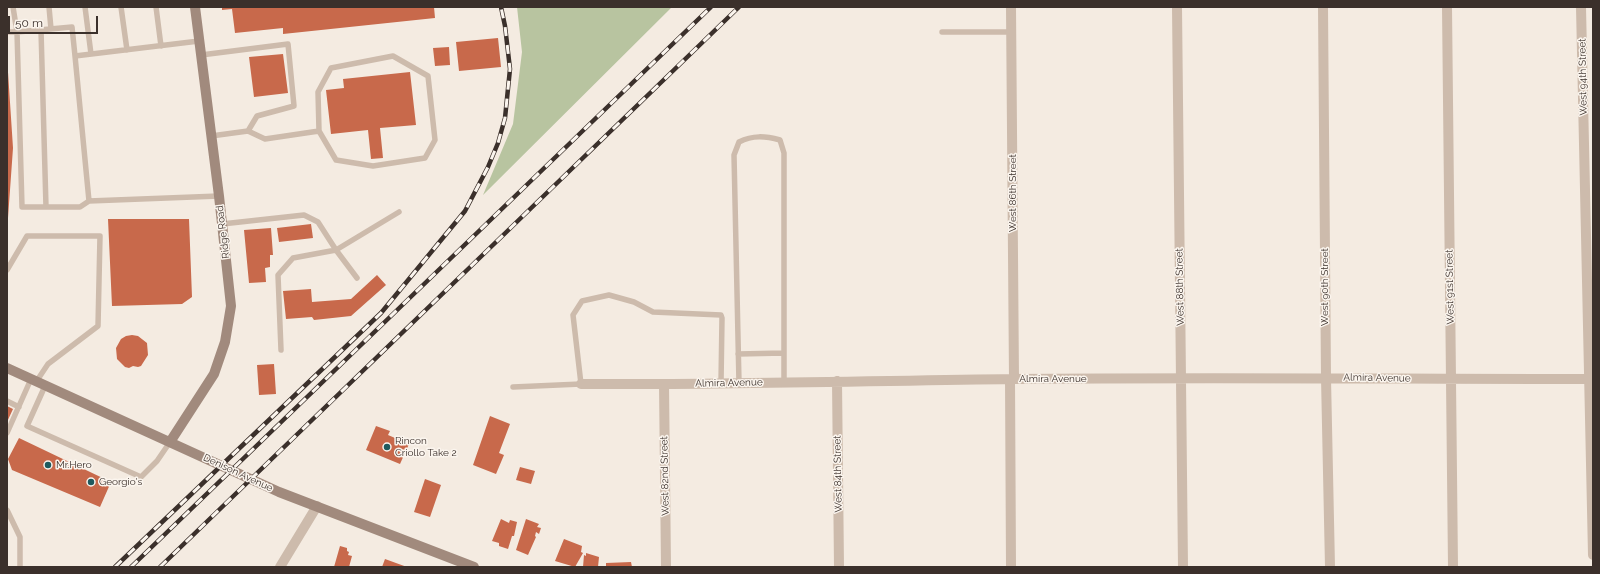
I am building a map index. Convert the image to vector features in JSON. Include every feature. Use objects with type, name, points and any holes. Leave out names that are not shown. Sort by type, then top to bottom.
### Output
[{"type":"main road","name":"Ridge Road","points":[[170,442],[214,374],[225,342],[231,306],[219,196],[195,7]]},
{"type":"main road","name":"Denison Avenue","points":[[7,368],[279,492],[474,567]]},
{"type":"street","name":"West 86th Street","points":[[1011,7],[1011,567]]},
{"type":"street","name":"West 88th Street","points":[[1177,7],[1183,567]]},
{"type":"street","name":"West 90th Street","points":[[1323,7],[1326,378],[1330,567]]},
{"type":"street","name":"West 91st Street","points":[[1447,7],[1453,567]]},
{"type":"street","name":"West 94th Street","points":[[1581,7],[1591,379],[1593,555]]},
{"type":"street","name":"Almira Avenue","points":[[581,384],[1181,378],[1591,379]]},
{"type":"street","name":"West 84th Street","points":[[837,381],[839,567]]},
{"type":"street","name":"West 82nd Street","points":[[664,384],[666,567]]},
{"type":"street","points":[[280,567],[317,506]]},
{"type":"lane","points":[[14,7],[17,32],[22,208],[80,207],[89,202],[219,196]]},
{"type":"lane","points":[[49,7],[51,29]]},
{"type":"lane","points":[[84,7],[91,54]]},
{"type":"lane","points":[[121,7],[127,50]]},
{"type":"lane","points":[[156,7],[161,46]]},
{"type":"lane","points":[[7,32],[72,27],[89,202]]},
{"type":"lane","points":[[41,30],[46,207]]},
{"type":"lane","points":[[942,32],[1011,32]]},
{"type":"lane","points":[[76,56],[199,41]]},
{"type":"lane","points":[[201,55],[288,44],[294,106],[257,116],[248,131]]},
{"type":"lane","points":[[393,56],[428,76],[435,140],[425,158],[373,166],[336,160],[319,131],[318,92],[331,68],[393,56]]},
{"type":"lane","points":[[211,136],[248,131],[265,139],[319,131]]},
{"type":"lane","points":[[738,383],[734,155],[739,142],[750,137],[767,136],[780,140],[784,153],[784,382]]},
{"type":"lane","points":[[280,350],[278,275],[293,258],[336,250],[400,212]]},
{"type":"lane","points":[[222,224],[304,215],[318,222],[336,250],[357,278]]},
{"type":"lane","points":[[7,270],[27,236],[100,236],[98,326],[48,364],[38,382],[19,407],[7,433]]},
{"type":"lane","points":[[581,384],[573,315],[582,301],[609,295],[634,302],[653,312],[721,315],[721,383]]},
{"type":"lane","points":[[738,354],[784,353]]},
{"type":"lane","points":[[38,382],[27,426],[141,477],[157,461],[170,442]]},
{"type":"lane","name":"Almira Avenue","points":[[513,387],[581,384]]},
{"type":"lane","points":[[7,401],[19,407]]},
{"type":"lane","points":[[7,511],[20,537],[20,567]]},
{"type":"green space","points":[[517,7],[672,7],[483,195],[513,124],[522,52]]},
{"type":"building","points":[[222,7],[434,7],[435,18],[283,34],[283,28],[235,33],[232,9],[222,10]]},
{"type":"building","points":[[498,38],[501,67],[459,71],[456,42]]},
{"type":"building","points":[[449,47],[450,65],[435,66],[433,48]]},
{"type":"building","points":[[283,54],[288,93],[254,97],[249,57]]},
{"type":"building","points":[[7,72],[13,148],[8,218],[7,218]]},
{"type":"building","points":[[410,72],[416,125],[380,128],[383,158],[371,159],[368,130],[331,134],[326,90],[344,88],[343,79]]},
{"type":"building","points":[[108,219],[189,219],[192,297],[182,304],[112,306]]},
{"type":"building","points":[[311,224],[313,238],[279,242],[277,228]]},
{"type":"building","points":[[271,228],[273,255],[270,255],[270,267],[265,268],[266,282],[249,283],[244,230]]},
{"type":"building","points":[[377,275],[386,285],[351,316],[314,320],[312,317],[286,319],[283,291],[311,289],[312,302],[351,299]]},
{"type":"building","points":[[132,335],[138,336],[147,343],[148,355],[141,366],[133,366],[129,368],[125,367],[117,359],[116,348],[121,339]]},
{"type":"building","points":[[274,364],[276,394],[259,395],[257,365]]},
{"type":"building","points":[[7,406],[13,409],[7,422]]},
{"type":"building","points":[[490,416],[510,424],[499,453],[504,455],[496,474],[473,465]]},
{"type":"building","name":"Rincon Criollo Take 2","points":[[376,426],[390,431],[388,435],[409,444],[400,464],[366,450]]},
{"type":"building","points":[[19,438],[111,482],[100,507],[12,470],[8,459]]},
{"type":"building","points":[[520,467],[535,471],[531,484],[516,480]]},
{"type":"building","points":[[425,479],[441,485],[430,517],[414,512]]},
{"type":"building","points":[[501,519],[509,523],[510,520],[517,522],[514,536],[512,536],[508,549],[499,546],[499,543],[492,541]]},
{"type":"building","points":[[526,519],[539,524],[537,527],[541,528],[539,534],[536,532],[536,537],[528,555],[516,550]]},
{"type":"building","points":[[564,539],[582,546],[581,552],[583,553],[575,567],[555,561]]},
{"type":"building","points":[[340,546],[347,548],[347,551],[349,552],[348,555],[352,556],[349,567],[334,567]]},
{"type":"building","points":[[586,553],[599,557],[598,567],[583,567],[584,555],[586,556]]},
{"type":"building","points":[[385,559],[407,567],[382,567]]},
{"type":"building","points":[[631,562],[632,567],[606,567],[606,563]]},
{"type":"railway","points":[[115,567],[381,313],[465,211],[488,167],[498,143],[505,118],[510,69],[505,26],[501,7]]},
{"type":"railway","points":[[131,567],[711,7]]},
{"type":"railway","points":[[160,567],[739,7]]},
{"type":"place","name":"Rincon Criollo Take 2","points":[[387,447]]},
{"type":"place","name":"Mr.Hero","points":[[48,465]]},
{"type":"place","name":"Georgio's","points":[[91,482]]}]
